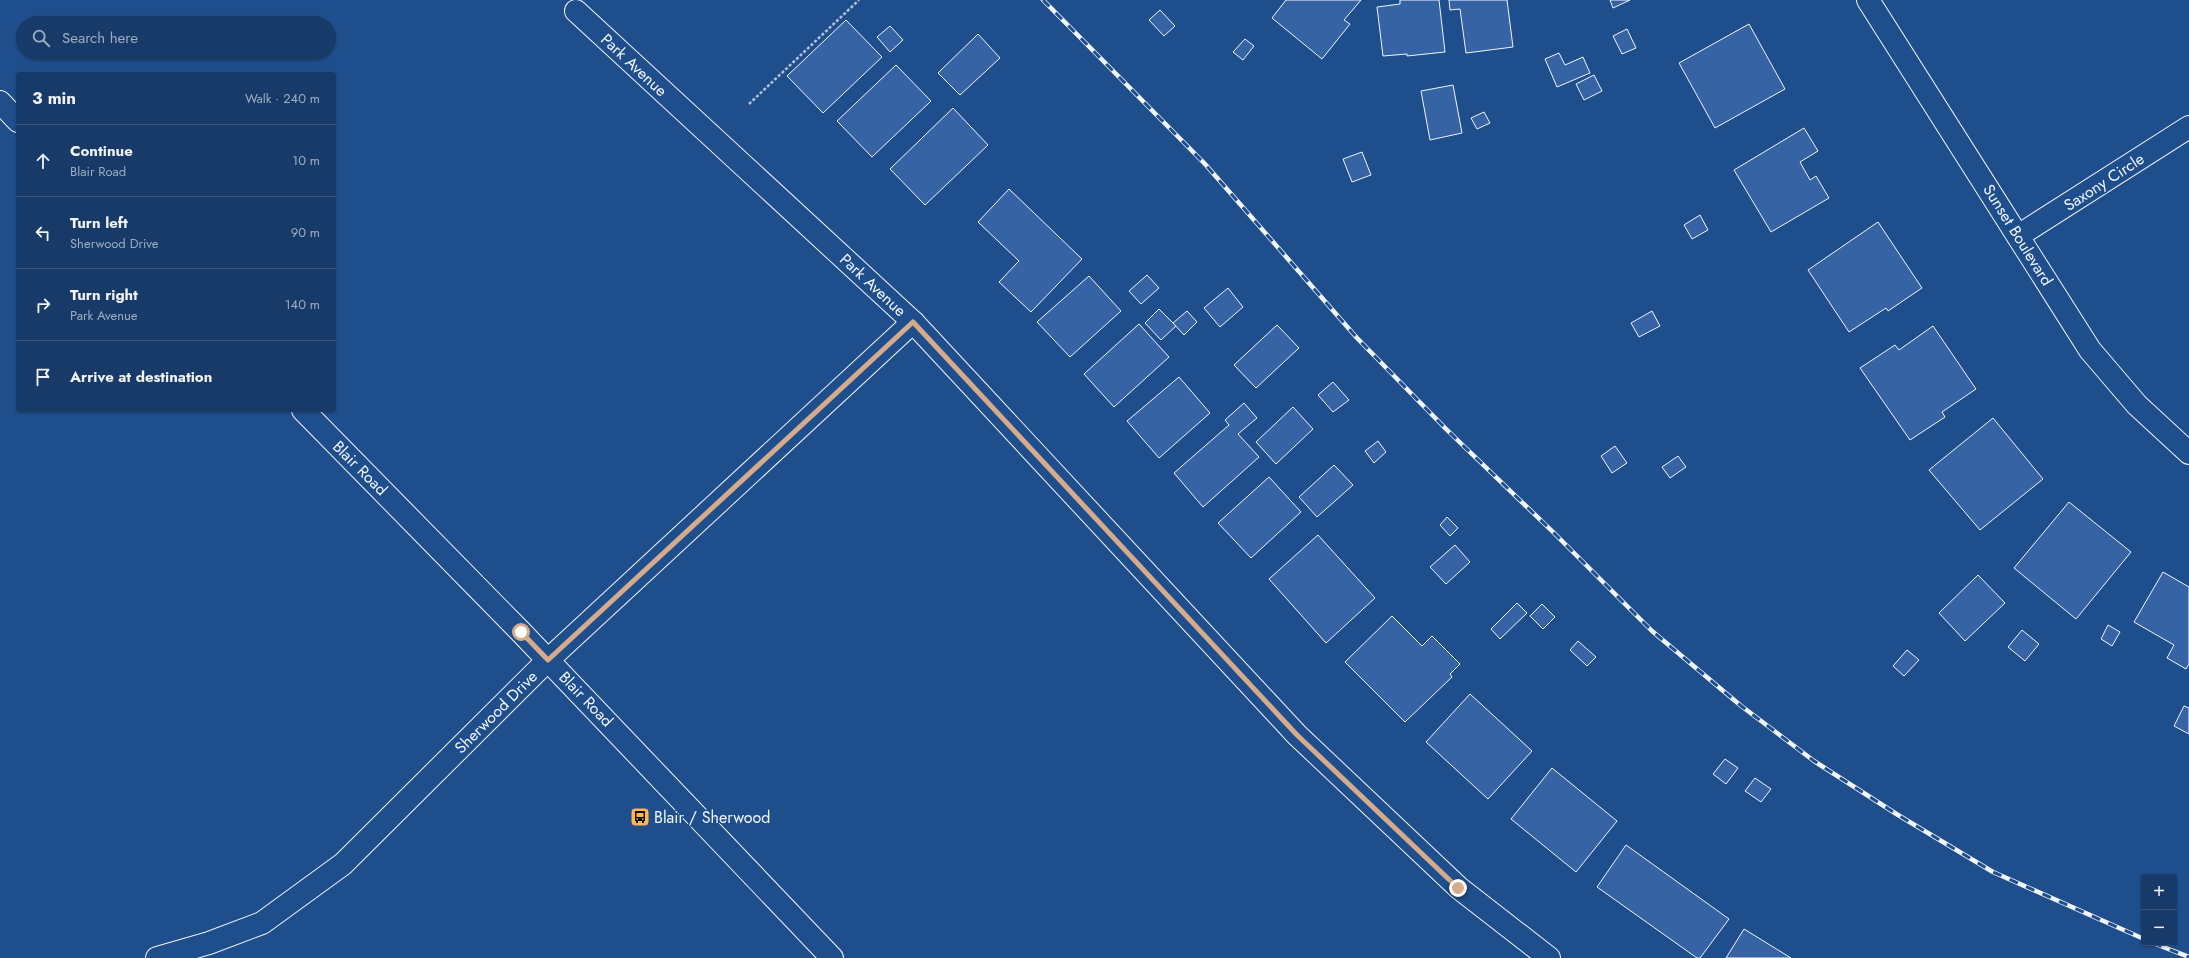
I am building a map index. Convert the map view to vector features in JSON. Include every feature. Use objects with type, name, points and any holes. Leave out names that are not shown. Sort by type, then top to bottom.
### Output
[{"type":"street","name":"Sunset Boulevard","points":[[1868,0],[2090,350],[2137,405],[2189,453]]},
{"type":"street","name":"Park Avenue","points":[[576,11],[913,322],[1297,735],[1458,888],[1549,958]]},
{"type":"street","points":[[0,102],[16,119]]},
{"type":"street","name":"Saxony Circle","points":[[2018,236],[2189,127]]},
{"type":"street","name":"Sherwood Drive","points":[[157,958],[209,943],[262,923],[343,864],[548,660],[913,322]]},
{"type":"street","name":"Blair Road","points":[[305,412],[548,660],[832,958]]},
{"type":"path","points":[[748,104],[859,0]]},
{"type":"building","points":[[1286,0],[1361,0],[1344,20],[1350,24],[1322,59],[1272,18]]},
{"type":"building","points":[[1400,0],[1439,0],[1445,52],[1407,56],[1407,54],[1383,56],[1377,7],[1400,4]]},
{"type":"building","points":[[1449,0],[1507,0],[1513,47],[1466,53],[1460,9],[1450,10]]},
{"type":"building","points":[[1610,0],[1630,0],[1613,8]]},
{"type":"building","points":[[1160,10],[1175,26],[1164,36],[1149,20]]},
{"type":"building","points":[[846,20],[882,57],[823,113],[787,76]]},
{"type":"building","points":[[1749,24],[1785,89],[1715,128],[1679,63]]},
{"type":"building","points":[[890,26],[903,40],[890,52],[877,37]]},
{"type":"building","points":[[1627,29],[1636,48],[1622,54],[1613,36]]},
{"type":"building","points":[[978,34],[1000,58],[960,95],[938,73]]},
{"type":"building","points":[[1245,39],[1254,46],[1243,60],[1233,52]]},
{"type":"building","points":[[1559,53],[1565,65],[1583,57],[1590,73],[1557,87],[1545,59]]},
{"type":"building","points":[[896,65],[931,101],[872,157],[837,121]]},
{"type":"building","points":[[1594,75],[1602,91],[1584,100],[1576,84]]},
{"type":"building","points":[[1453,85],[1462,133],[1430,140],[1421,91]]},
{"type":"building","points":[[953,108],[988,145],[925,205],[890,169]]},
{"type":"building","points":[[1484,112],[1490,123],[1477,129],[1471,118]]},
{"type":"building","points":[[1804,128],[1818,151],[1800,162],[1810,180],[1816,176],[1829,198],[1771,232],[1734,170]]},
{"type":"building","points":[[1362,152],[1371,175],[1352,182],[1343,159]]},
{"type":"building","points":[[1009,189],[1082,259],[1031,312],[999,282],[1019,261],[978,222]]},
{"type":"building","points":[[1700,215],[1708,230],[1692,239],[1684,225]]},
{"type":"building","points":[[1878,222],[1922,288],[1888,311],[1886,308],[1849,332],[1808,270]]},
{"type":"building","points":[[1147,275],[1159,288],[1141,304],[1129,291]]},
{"type":"building","points":[[1089,276],[1121,311],[1070,357],[1037,322]]},
{"type":"building","points":[[1228,288],[1243,307],[1220,327],[1204,308]]},
{"type":"building","points":[[1159,309],[1176,326],[1161,340],[1145,323]]},
{"type":"building","points":[[1187,311],[1197,322],[1184,335],[1173,323]]},
{"type":"building","points":[[1652,311],[1660,326],[1639,337],[1631,323]]},
{"type":"building","points":[[1139,324],[1169,357],[1114,407],[1084,374]]},
{"type":"building","points":[[1277,325],[1299,348],[1256,388],[1234,365]]},
{"type":"building","points":[[1933,326],[1976,389],[1942,412],[1945,417],[1910,440],[1860,368],[1895,345],[1899,350]]},
{"type":"building","points":[[1179,377],[1210,413],[1159,458],[1127,421]]},
{"type":"building","points":[[1333,382],[1349,400],[1333,412],[1318,395]]},
{"type":"building","points":[[1244,403],[1257,418],[1238,434],[1259,457],[1203,507],[1174,473],[1229,425],[1225,420]]},
{"type":"building","points":[[1293,407],[1313,429],[1276,464],[1256,442]]},
{"type":"building","points":[[1993,418],[2043,479],[1980,530],[1929,470]]},
{"type":"building","points":[[1378,441],[1386,452],[1374,463],[1365,451]]},
{"type":"building","points":[[1615,446],[1627,463],[1612,473],[1601,456]]},
{"type":"building","points":[[1678,456],[1686,467],[1670,478],[1662,467]]},
{"type":"building","points":[[1334,465],[1353,485],[1317,517],[1299,497]]},
{"type":"building","points":[[1269,477],[1301,512],[1251,558],[1218,523]]},
{"type":"building","points":[[2069,502],[2131,552],[2076,619],[2014,568]]},
{"type":"building","points":[[1447,517],[1458,528],[1450,536],[1440,525]]},
{"type":"building","points":[[1318,535],[1375,598],[1326,643],[1269,579]]},
{"type":"building","points":[[1455,545],[1470,562],[1446,584],[1430,567]]},
{"type":"building","points":[[2163,572],[2189,587],[2189,664],[2186,669],[2167,658],[2174,645],[2134,622]]},
{"type":"building","points":[[1978,575],[2005,603],[1965,641],[1939,613]]},
{"type":"building","points":[[1517,603],[1527,613],[1500,639],[1491,629]]},
{"type":"building","points":[[1542,604],[1555,617],[1543,629],[1530,616]]},
{"type":"building","points":[[1392,616],[1422,646],[1432,636],[1460,664],[1450,674],[1452,677],[1405,722],[1345,662]]},
{"type":"building","points":[[2108,625],[2120,632],[2112,646],[2101,639]]},
{"type":"building","points":[[2022,630],[2039,644],[2025,661],[2008,647]]},
{"type":"building","points":[[1578,641],[1596,657],[1587,666],[1570,650]]},
{"type":"building","points":[[1907,650],[1919,660],[1904,676],[1893,666]]},
{"type":"building","points":[[1470,694],[1532,751],[1488,799],[1426,742]]},
{"type":"building","points":[[2184,706],[2189,708],[2189,734],[2174,726]]},
{"type":"building","points":[[1725,759],[1738,768],[1726,784],[1713,774]]},
{"type":"building","points":[[1552,768],[1617,821],[1576,872],[1511,819]]},
{"type":"building","points":[[1755,778],[1771,789],[1761,802],[1745,791]]},
{"type":"building","points":[[1626,845],[1729,919],[1700,958],[1697,958],[1597,887]]},
{"type":"building","points":[[1744,929],[1791,958],[1726,958]]},
{"type":"railway","points":[[1043,0],[1205,164],[1357,338],[1446,429],[1553,532],[1652,631],[1740,705],[1814,761],[1898,815],[1993,872],[2141,938]]},
{"type":"railway","points":[[2161,946],[2189,957]]},
{"type":"place","name":"Blair / Sherwood","points":[[640,817]]},
{"type":"route","points":[[521,632],[548,660],[913,322],[1297,735],[1458,888]]}]
